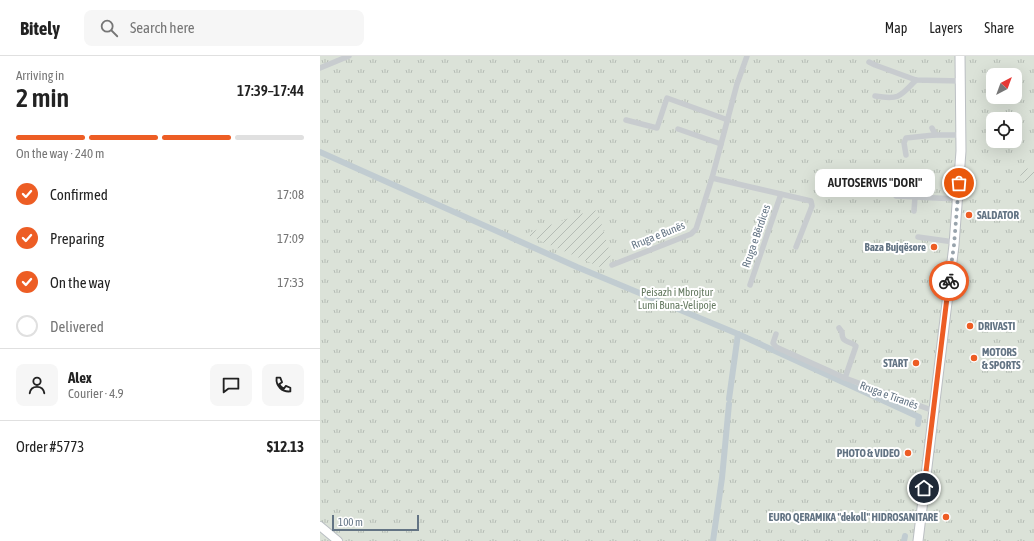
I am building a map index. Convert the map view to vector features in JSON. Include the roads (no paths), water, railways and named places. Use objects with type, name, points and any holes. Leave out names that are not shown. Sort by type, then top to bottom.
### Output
[{"type":"main road","name":"Rruga e Tiranës","points":[[918,541],[958,199],[961,135],[960,56]]},
{"type":"main road","points":[[320,526],[338,541]]},
{"type":"street","points":[[320,68],[349,56]]},
{"type":"street","name":"Rruga e Bunës","points":[[612,265],[691,234],[696,229],[712,178],[737,84],[747,56]]},
{"type":"street","points":[[869,62],[916,80],[961,81]]},
{"type":"street","points":[[875,96],[895,98],[900,96],[916,80]]},
{"type":"street","points":[[626,120],[657,128],[667,98],[728,120]]},
{"type":"street","points":[[932,128],[934,135]]},
{"type":"street","points":[[678,129],[721,144]]},
{"type":"street","points":[[906,155],[904,143],[906,138],[934,135],[961,135]]},
{"type":"street","points":[[898,175],[907,177],[911,181],[907,196]]},
{"type":"street","name":"Rruga e Bërdices","points":[[712,178],[811,201],[812,203],[796,247]]},
{"type":"street","name":"Rruga e Bërdices","points":[[750,285],[781,194]]},
{"type":"street","points":[[896,196],[958,199]]},
{"type":"street","points":[[914,211],[915,197]]},
{"type":"street","points":[[918,237],[954,242]]},
{"type":"street","name":"Rruga e Tiranës","points":[[839,328],[842,332],[842,337],[844,340],[856,346],[845,378]]},
{"type":"street","name":"Rruga e Tiranës","points":[[776,334],[773,343],[776,347],[845,378],[934,411]]},
{"type":"waterway","points":[[320,152],[577,267],[738,334],[919,417],[918,424]]},
{"type":"waterway","points":[[729,399],[738,334]]},
{"type":"waterway","points":[[713,541],[722,478],[729,404]]},
{"type":"waterway","points":[[904,541],[905,536]]},
{"type":"place","name":"AUTOSERVIS \"DORI\"","points":[[959,183]]},
{"type":"place","name":"SALDATOR","points":[[969,215]]},
{"type":"place","name":"Baza Bujqësore","points":[[934,247]]},
{"type":"place","name":"DRIVASTI","points":[[970,326]]},
{"type":"place","name":"MOTORS & SPORTS","points":[[974,358]]},
{"type":"place","name":"START","points":[[916,363]]},
{"type":"place","name":"PHOTO & VIDEO","points":[[908,453]]},
{"type":"place","name":"EURO QERAMIKA \"dekoll\" HIDROSANITARE","points":[[946,517]]},
{"type":"park label","name":"Peisazh i Mbrojtur Lumi Buna-Velipoje","points":[[677,298]]}]
